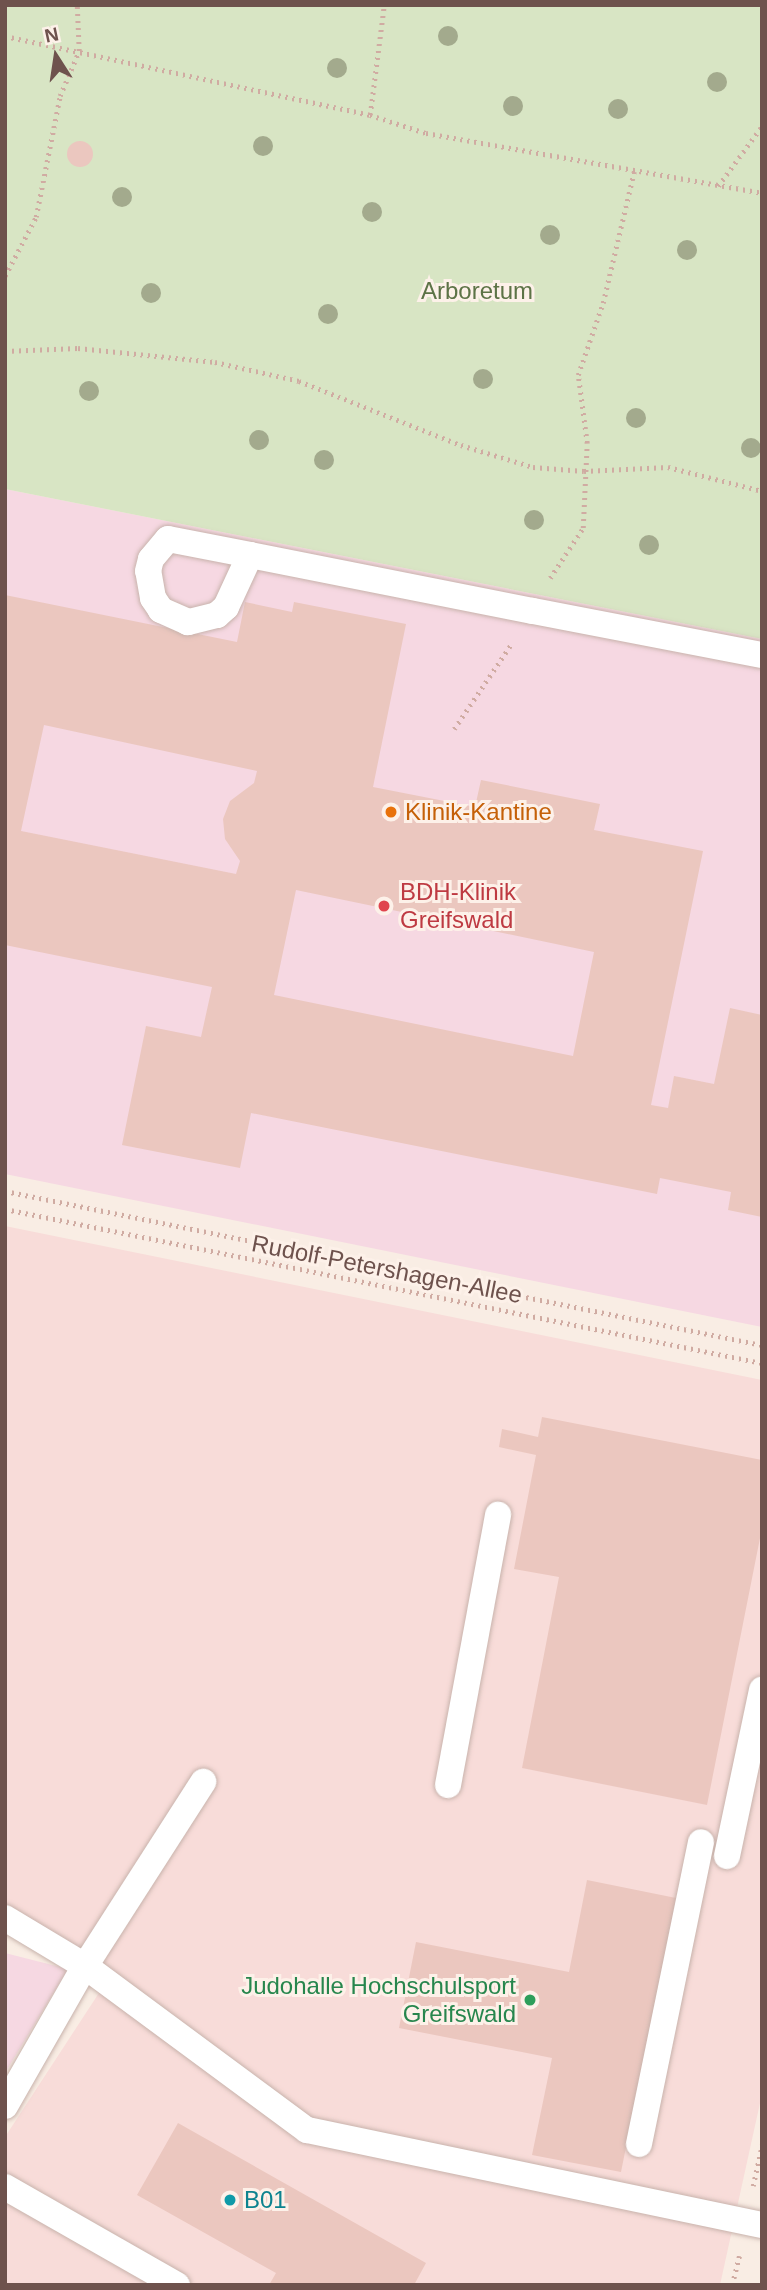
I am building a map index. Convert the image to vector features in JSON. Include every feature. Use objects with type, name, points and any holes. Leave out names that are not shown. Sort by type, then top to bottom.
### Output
[{"type":"lane","points":[[250,555],[762,655]]},
{"type":"lane","points":[[447,1785],[498,1515]]},
{"type":"lane","points":[[727,1856],[762,1690]]},
{"type":"lane","points":[[5,2106],[85,1966],[203,1782]]},
{"type":"lane","points":[[639,2144],[701,1842]]},
{"type":"lane","points":[[5,1918],[85,1966],[307,2130],[762,2225]]},
{"type":"lane","points":[[5,2187],[177,2285]]},
{"type":"path","points":[[5,276],[36,217],[60,96],[79,51],[78,5]]},
{"type":"path","points":[[370,115],[384,5]]},
{"type":"path","points":[[5,36],[370,115],[426,133],[762,193]]},
{"type":"path","points":[[717,187],[762,126]]},
{"type":"path","points":[[454,729],[533,611],[583,528],[587,443],[578,375],[603,303],[634,172]]},
{"type":"path","points":[[5,351],[78,348],[215,362],[299,381],[461,445],[533,467],[584,471],[668,467],[762,491]]},
{"type":"path","points":[[5,1192],[762,1345]]},
{"type":"path","name":"Rudolf-Petershagen-Allee","points":[[5,1209],[762,1363]]},
{"type":"shaded area","name":"BDH-Klinik Greifswald","points":[[5,489],[762,639],[762,1327],[5,1174]]},
{"type":"shaded area","points":[[5,1226],[762,1380],[762,2094],[720,2285],[5,2285],[5,2137],[112,1973],[5,1908]]},
{"type":"shaded area","points":[[5,1953],[68,1969],[5,2073]]},
{"type":"green space","name":"Arboretum","points":[[5,5],[762,5],[762,639],[5,489]]},
{"type":"building","points":[[80,141],[89,145],[93,154],[89,163],[80,167],[71,163],[67,154],[71,145]]},
{"type":"building","name":"BDH-Klinik Greifswald","points":[[5,595],[237,642],[245,602],[292,612],[294,602],[406,624],[373,787],[475,807],[481,780],[600,804],[594,830],[703,851],[651,1105],[668,1108],[674,1076],[714,1084],[730,1008],[762,1015],[762,1217],[728,1210],[731,1192],[660,1178],[657,1194],[251,1113],[240,1168],[122,1145],[146,1026],[201,1037],[212,987],[5,945]],"holes":[[[44,725],[257,771],[254,783],[230,801],[223,819],[225,839],[240,861],[236,874],[21,831]],[[296,890],[594,952],[573,1056],[274,995]]]},
{"type":"building","points":[[542,1417],[762,1460],[762,1528],[707,1805],[522,1768],[559,1577],[514,1569],[536,1455],[499,1447],[502,1429],[538,1437]]},
{"type":"building","name":"Judohalle Hochschulsport Greifswald","points":[[587,1880],[676,1898],[621,2172],[532,2155],[552,2058],[399,2028],[416,1942],[569,1972]]},
{"type":"building","name":"B01","points":[[178,2123],[426,2263],[414,2285],[269,2285],[276,2273],[137,2195]]},
{"type":"place","name":"Klinik-Kantine","points":[[391,812]]},
{"type":"place","name":"BDH-Klinik Greifswald","points":[[384,906]]},
{"type":"place","name":"Judohalle Hochschulsport Greifswald","points":[[530,2000]]},
{"type":"place","name":"B01","points":[[230,2200]]}]
